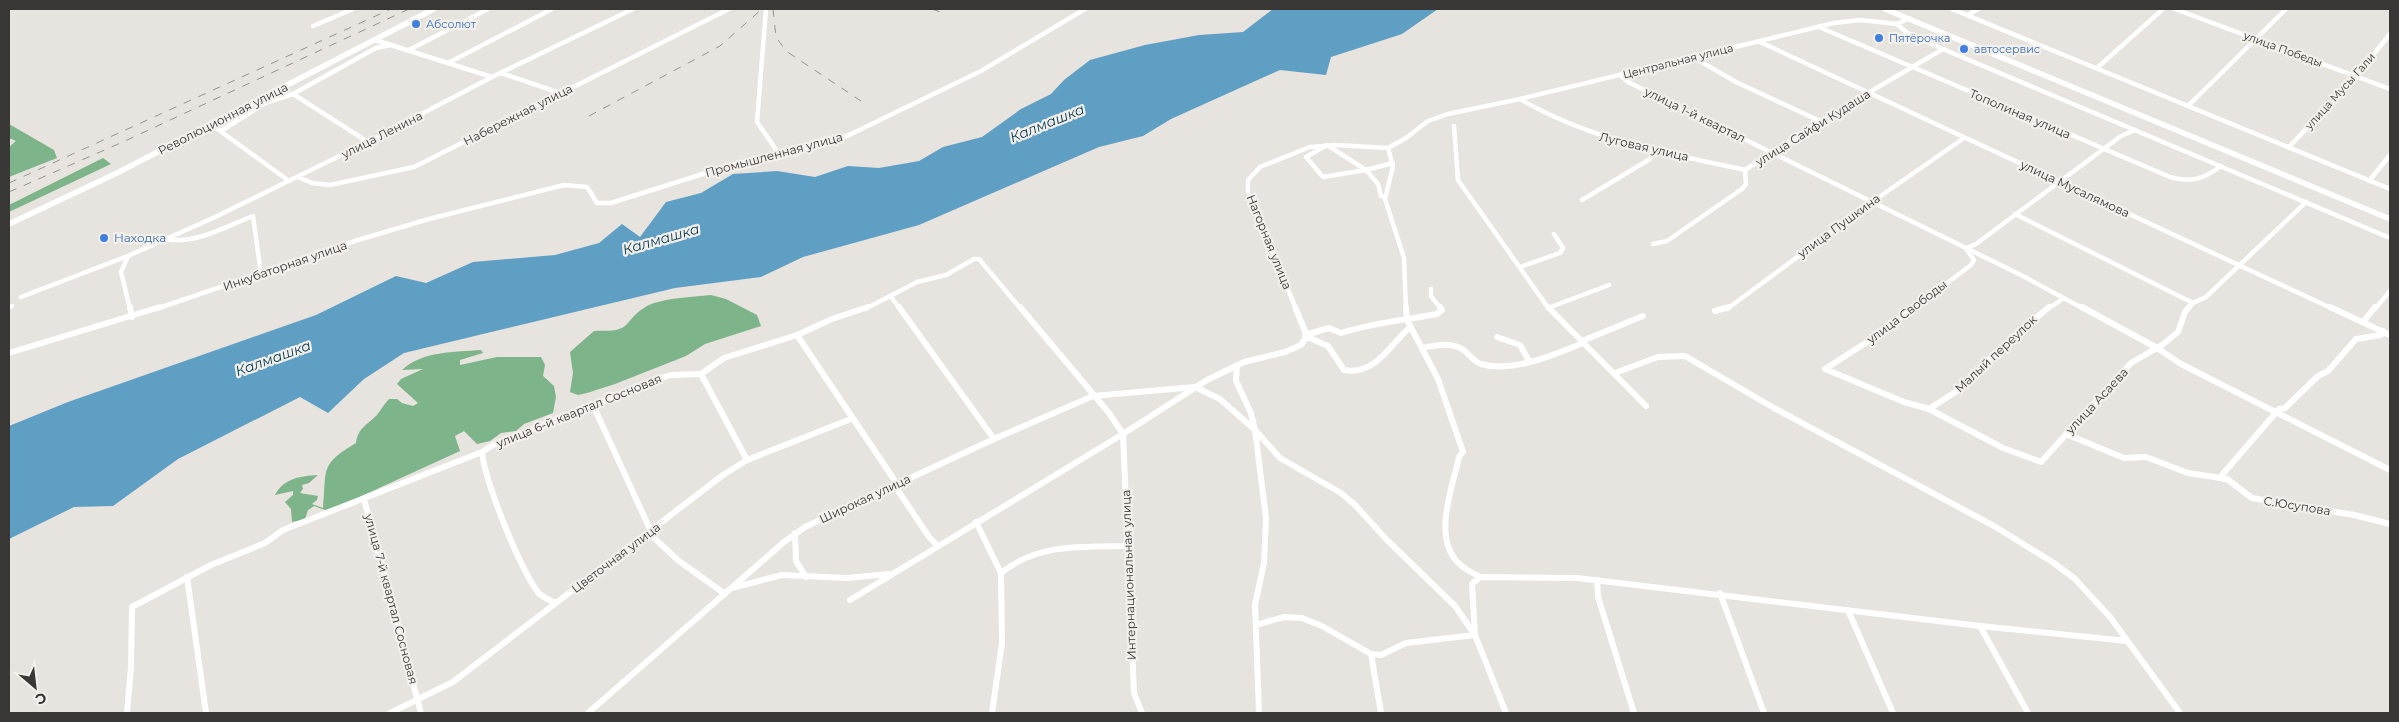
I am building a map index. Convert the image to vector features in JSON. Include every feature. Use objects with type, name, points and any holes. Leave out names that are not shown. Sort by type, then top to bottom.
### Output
[{"type":"main road","name":"Революционная улица","points":[[9,224],[117,173],[212,125],[434,9]]},
{"type":"main road","points":[[1884,9],[2390,219]]},
{"type":"street","points":[[313,26],[353,9]]},
{"type":"street","points":[[408,50],[488,9]]},
{"type":"street","points":[[448,63],[552,9]]},
{"type":"street","name":"улица Ленина","points":[[21,297],[128,256],[289,182],[492,77],[633,9]]},
{"type":"street","name":"Набережная улица","points":[[298,177],[312,183],[330,184],[414,167],[729,9]]},
{"type":"street","points":[[766,9],[761,92],[757,117],[760,128],[779,154]]},
{"type":"street","name":"Промышленная улица","points":[[564,185],[587,187],[597,203],[611,203],[728,166],[849,136],[981,71],[1085,9]]},
{"type":"street","points":[[1952,9],[2390,189]]},
{"type":"street","points":[[1968,15],[1978,9]]},
{"type":"street","points":[[2097,68],[2162,9]]},
{"type":"street","name":"улица Победы","points":[[2175,9],[2390,89]]},
{"type":"street","points":[[2188,106],[2286,9]]},
{"type":"street","points":[[1909,18],[1897,24],[1906,32],[1943,49],[2390,238]]},
{"type":"street","name":"Центральная улица","points":[[1388,148],[1406,138],[1428,121],[1448,114],[1520,99],[1819,27],[1860,20],[1897,24]]},
{"type":"street","name":"Тополиная улица","points":[[1819,27],[2102,150],[2178,180],[2201,180],[2221,166]]},
{"type":"street","name":"улица Мусы Гали","points":[[2288,147],[2356,76],[2390,34]]},
{"type":"street","points":[[375,40],[492,77]]},
{"type":"street","name":"улица Мусалямова","points":[[1760,42],[2390,335]]},
{"type":"street","points":[[221,131],[265,103],[292,94],[376,48],[391,45]]},
{"type":"street","name":"улица Сайфи Кудаша","points":[[1653,244],[1667,240],[1742,190],[1746,184],[1745,170],[1820,121],[1943,49]]},
{"type":"street","points":[[1694,57],[1736,82],[1820,121]]},
{"type":"street","points":[[501,73],[560,93]]},
{"type":"street","name":"улица 1-й квартал","points":[[1620,75],[1628,82],[2064,298],[2157,348],[2181,364],[2390,470]]},
{"type":"street","points":[[292,94],[368,142]]},
{"type":"street","name":"Луговая улица","points":[[1520,99],[1536,110],[1597,138],[1745,170]]},
{"type":"street","points":[[212,125],[289,182]]},
{"type":"street","points":[[1454,126],[1458,180],[1548,308],[1646,406]]},
{"type":"street","points":[[1966,248],[1976,244],[2102,150],[2135,130]]},
{"type":"street","name":"улица Пушкина","points":[[1715,311],[1727,309],[1872,202],[1964,138]]},
{"type":"street","points":[[1385,197],[1381,196],[1375,180],[1362,169],[1346,156],[1327,145],[1306,157],[1323,176],[1362,169],[1393,163]]},
{"type":"street","name":"Нагорная улица","points":[[1305,334],[1249,197],[1248,180],[1260,167],[1310,146],[1388,148]]},
{"type":"street","points":[[1388,148],[1393,163],[1385,197],[1392,225],[1404,258],[1408,320],[1438,379],[1462,441],[1463,452],[1459,457],[1448,495],[1446,516],[1450,552],[1453,560],[1480,577]]},
{"type":"street","points":[[1582,200],[1650,159],[1654,150]]},
{"type":"street","points":[[2369,181],[2390,155]]},
{"type":"street","name":"Инкубаторная улица","points":[[9,353],[132,317],[358,240],[429,219],[564,185]]},
{"type":"street","name":"улица Асаева","points":[[1929,409],[2003,448],[2041,462],[2131,363],[2157,348],[2178,332],[2185,312],[2193,303],[2206,297],[2306,202]]},
{"type":"street","points":[[2015,214],[2193,303]]},
{"type":"street","points":[[166,239],[170,241],[195,236],[253,216],[261,274]]},
{"type":"street","points":[[1520,267],[1560,253],[1563,248],[1562,243],[1554,234]]},
{"type":"street","name":"улица Свободы","points":[[1929,409],[1904,402],[1825,369],[1875,337],[1971,265],[1974,260],[1966,248]]},
{"type":"street","points":[[128,256],[121,272],[132,317]]},
{"type":"street","points":[[747,460],[701,374],[724,358],[797,335],[832,318],[858,312],[891,297],[917,282],[946,275],[974,259],[979,259],[1093,396],[1109,412],[1123,434]]},
{"type":"street","points":[[1548,308],[1609,285]]},
{"type":"street","points":[[850,600],[1123,434],[1196,387],[1237,365],[1293,349],[1301,344],[1305,334],[1320,329],[1329,328],[1341,333],[1369,324],[1408,320],[1441,312],[1442,310],[1431,296],[1431,289]]},
{"type":"street","points":[[2363,322],[2370,317],[2383,294],[2390,291]]},
{"type":"street","points":[[891,297],[994,438]]},
{"type":"street","name":"Малый переулок","points":[[1929,409],[1942,404],[1962,384],[1974,377],[2002,346],[2019,334],[2041,313],[2064,298]]},
{"type":"street","points":[[1422,348],[1441,344],[1453,345],[1463,349],[1481,364],[1499,365],[1530,361],[1553,356],[1642,316]]},
{"type":"street","points":[[1305,334],[1328,346],[1344,370],[1353,372],[1377,361],[1410,327]]},
{"type":"street","points":[[2224,478],[2222,474],[2276,412],[2285,408],[2318,376],[2328,371],[2356,339],[2381,335],[2383,331]]},
{"type":"street","points":[[797,335],[851,419],[897,484],[900,495],[929,537],[938,546]]},
{"type":"street","points":[[1496,338],[1520,345],[1530,361]]},
{"type":"street","points":[[1615,373],[1674,354],[1694,360],[1774,408],[1994,526],[2054,563],[2090,594],[2180,713]]},
{"type":"street","points":[[1237,365],[1234,382],[1249,408],[1255,424],[1264,519],[1264,559],[1260,591],[1255,605],[1259,713]]},
{"type":"street","name":"улица 6-й квартал Сосновая","points":[[556,604],[543,597],[529,578],[496,502],[482,461],[482,452],[493,445],[671,375],[701,374]]},
{"type":"street","points":[[1196,387],[1216,396],[1255,430],[1280,458],[1335,490],[1355,505],[1387,540],[1455,606],[1475,635],[1506,713]]},
{"type":"street","name":"Широкая улица","points":[[588,713],[795,533],[994,438],[1093,396],[1196,387]]},
{"type":"street","points":[[593,405],[654,538],[679,561],[725,594]]},
{"type":"street","name":"Цветочная улица","points":[[390,713],[454,682],[747,460],[851,419]]},
{"type":"street","name":"Интернациональная улица","points":[[1123,434],[1134,692],[1142,713]]},
{"type":"street","name":"С.Юсупова","points":[[2066,434],[2124,458],[2146,458],[2188,473],[2224,478],[2252,498],[2390,523]]},
{"type":"street","points":[[127,713],[131,667],[132,607],[187,577],[265,543],[283,530],[482,452]]},
{"type":"street","name":"улица 7-й квартал Сосновая","points":[[364,498],[421,713]]},
{"type":"street","points":[[976,522],[1001,573],[1002,643],[992,713]]},
{"type":"street","points":[[795,533],[796,561],[806,577]]},
{"type":"street","points":[[1001,573],[1011,562],[1025,555],[1046,549],[1128,546]]},
{"type":"street","points":[[732,588],[738,588],[782,575],[847,578],[891,574]]},
{"type":"street","points":[[1475,635],[1471,591],[1474,580],[1480,577],[1520,576],[1597,580],[1720,593],[1980,626],[2127,641]]},
{"type":"street","points":[[187,577],[206,713]]},
{"type":"street","points":[[1597,580],[1598,597],[1634,713]]},
{"type":"street","points":[[1720,593],[1764,713]]},
{"type":"street","points":[[1848,610],[1893,713]]},
{"type":"street","points":[[1256,625],[1278,618],[1294,617],[1309,621],[1370,654],[1381,655],[1406,643],[1475,635]]},
{"type":"street","points":[[1980,626],[2028,713]]},
{"type":"street","points":[[1370,654],[1381,713]]},
{"type":"green space","points":[[9,124],[54,150],[57,158],[9,177],[9,147],[16,141],[9,138]]},
{"type":"green space","points":[[103,158],[111,164],[9,212],[9,205]]},
{"type":"green space","points":[[711,295],[726,299],[757,315],[761,326],[705,344],[686,356],[615,384],[578,395],[570,392],[573,373],[570,352],[594,331],[620,329],[641,310],[654,303],[678,298]]},
{"type":"green space","points":[[481,350],[483,353],[460,360],[460,365],[497,357],[541,357],[545,365],[543,376],[554,386],[556,397],[553,413],[524,424],[516,431],[501,433],[490,441],[477,444],[464,431],[455,436],[460,451],[342,505],[325,510],[314,506],[308,510],[305,519],[292,522],[291,509],[285,502],[293,495],[293,491],[275,495],[283,485],[299,477],[318,475],[309,483],[302,485],[303,489],[300,493],[318,496],[317,500],[312,504],[323,508],[325,476],[330,463],[356,443],[361,430],[377,415],[389,399],[397,399],[402,403],[413,406],[418,403],[397,384],[401,379],[423,369],[402,370],[419,359],[429,356],[450,352]]},
{"type":"water","name":"Калмашка","points":[[1273,9],[1438,9],[1402,34],[1331,57],[1326,75],[1280,70],[1171,119],[1143,136],[1099,147],[919,225],[803,257],[761,277],[675,288],[404,353],[364,379],[328,413],[300,397],[178,459],[113,506],[74,507],[9,539],[9,426],[68,402],[316,315],[396,276],[426,283],[473,262],[555,255],[599,243],[622,224],[640,237],[666,202],[701,193],[733,174],[777,171],[815,177],[848,166],[879,168],[919,161],[943,147],[982,137],[1021,109],[1051,94],[1064,80],[1090,60],[1145,45],[1199,35],[1243,32]]},
{"type":"railway","points":[[9,183],[391,9]]},
{"type":"railway","points":[[9,192],[125,141],[409,9]]},
{"type":"railway","points":[[589,116],[720,46],[762,9]]},
{"type":"railway","points":[[773,9],[776,37],[786,51],[861,101]]},
{"type":"railway","points":[[932,9],[946,14]]},
{"type":"place","name":"Абсолют","points":[[416,24]]},
{"type":"place","name":"Пятёрочка","points":[[1879,38]]},
{"type":"place","name":"автосервис","points":[[1964,49]]},
{"type":"place","name":"Находка","points":[[104,238]]}]
